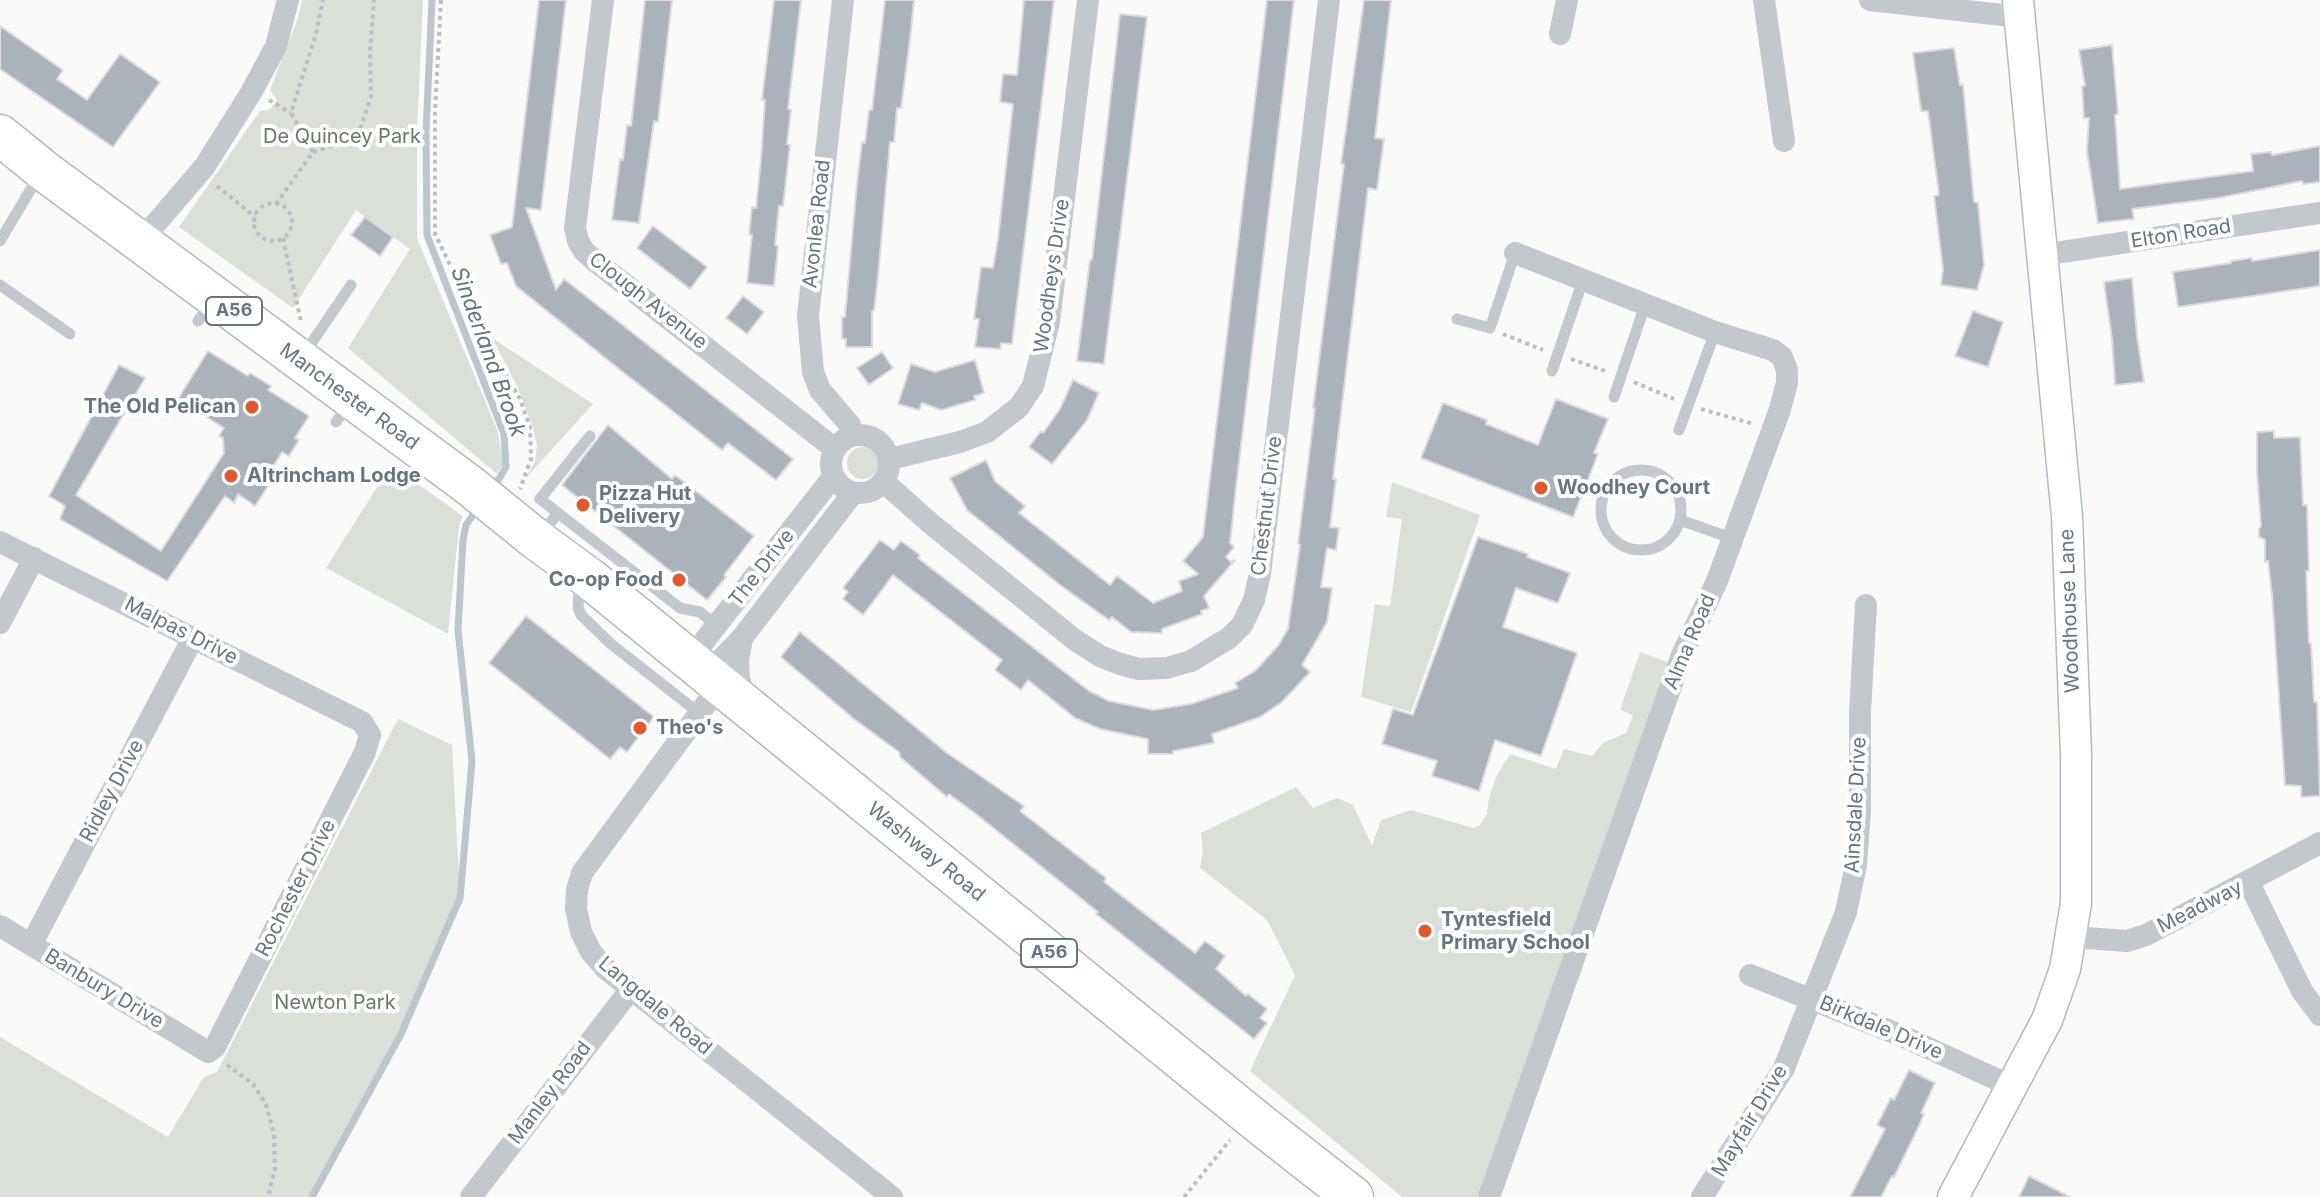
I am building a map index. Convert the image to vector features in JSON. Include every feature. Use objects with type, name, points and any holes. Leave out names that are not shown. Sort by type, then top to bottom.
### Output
[{"type":"highway","name":"Manchester Road","points":[[0,135],[140,242],[206,309],[292,354],[344,411],[490,501]]},
{"type":"highway","name":"Washway Road","points":[[490,501],[547,527],[589,578],[713,687],[1353,1197]]},
{"type":"street","points":[[140,242],[200,172],[252,91],[276,46],[288,0]]},
{"type":"street","name":"Clough Avenue","points":[[603,0],[576,217],[578,241],[595,261],[844,442]]},
{"type":"street","name":"Avonlea Road","points":[[843,0],[808,316],[813,372],[820,390],[850,425],[844,442]]},
{"type":"street","name":"Woodheys Drive","points":[[890,459],[987,432],[1019,407],[1033,386],[1049,322],[1088,0]]},
{"type":"street","name":"Chestnut Drive","points":[[884,482],[1075,640],[1120,664],[1139,669],[1167,668],[1191,661],[1229,638],[1242,625],[1254,600],[1260,574],[1329,0]]},
{"type":"street","points":[[1560,34],[1567,0]]},
{"type":"street","points":[[1764,0],[1784,141]]},
{"type":"street","points":[[1870,0],[2019,8]]},
{"type":"street","name":"Woodhouse Lane","points":[[1953,1197],[2047,1020],[2065,969],[2076,903],[2077,837],[2067,517],[2019,8]]},
{"type":"street","name":"Elton Road","points":[[2042,255],[2320,213]]},
{"type":"street","name":"Alma Road","points":[[1489,1197],[1682,655],[1717,581],[1787,383],[1787,370],[1782,357],[1773,350],[1715,332],[1515,253]]},
{"type":"street","points":[[861,435],[883,444],[890,459],[884,482],[870,492],[845,490],[833,477],[831,467],[844,442],[861,435]]},
{"type":"street","name":"The Drive","points":[[713,687],[717,626],[833,477]]},
{"type":"street","name":"The Drive","points":[[713,687],[742,638],[853,493]]},
{"type":"street","name":"Malpas Drive","points":[[0,542],[362,722]]},
{"type":"street","points":[[0,623],[34,558]]},
{"type":"street","name":"Ainsdale Drive","points":[[1810,998],[1846,912],[1856,865],[1866,605]]},
{"type":"street","name":"Ridley Drive","points":[[31,945],[193,638]]},
{"type":"street","name":"The Drive","points":[[713,687],[739,678],[742,638]]},
{"type":"street","name":"Langdale Road","points":[[713,687],[582,873],[576,909],[581,932],[591,952],[630,990],[892,1197]]},
{"type":"street","name":"Rochester Drive","points":[[208,1052],[215,1047],[365,752],[370,735],[362,722]]},
{"type":"street","name":"Meadway","points":[[2072,937],[2127,941],[2146,935],[2320,843]]},
{"type":"street","points":[[2249,883],[2302,991],[2320,1015]]},
{"type":"street","name":"Banbury Drive","points":[[0,926],[208,1052]]},
{"type":"street","name":"Birkdale Drive","points":[[1750,975],[1900,1035],[2011,1086]]},
{"type":"street","name":"Manley Road","points":[[471,1197],[630,990]]},
{"type":"street","name":"Mayfair Drive","points":[[1702,1197],[1784,1068],[1810,998]]},
{"type":"lane","points":[[0,241],[43,170]]},
{"type":"lane","points":[[1457,319],[1490,328],[1515,253]]},
{"type":"lane","points":[[1552,371],[1583,280]]},
{"type":"lane","points":[[0,285],[70,334]]},
{"type":"lane","points":[[292,354],[351,285]]},
{"type":"lane","points":[[1614,397],[1645,305]]},
{"type":"lane","points":[[1679,430],[1715,332]]},
{"type":"lane","points":[[590,436],[540,499],[547,527],[680,608],[700,612],[717,626]]},
{"type":"lane","points":[[1653,471],[1674,486],[1680,498],[1680,520],[1673,535],[1658,547],[1634,550],[1611,537],[1603,524],[1601,510],[1604,494],[1615,479],[1626,473],[1653,471]]},
{"type":"lane","points":[[1680,520],[1731,538]]},
{"type":"lane","points":[[589,578],[579,592],[578,608],[581,615],[611,644],[713,687]]},
{"type":"path","points":[[313,152],[291,113],[316,34],[323,0]]},
{"type":"path","points":[[276,204],[287,210],[292,221],[283,238],[271,241],[259,235],[254,224],[260,208],[276,204],[313,152],[357,138],[371,97],[374,0]]},
{"type":"path","points":[[441,0],[435,111],[435,234],[520,399],[530,427],[531,459],[518,492],[490,501]]},
{"type":"path","points":[[200,172],[255,217]]},
{"type":"path","points":[[283,238],[301,322],[292,354]]},
{"type":"path","points":[[208,1052],[253,1084],[266,1104],[274,1134],[275,1169],[268,1197]]},
{"type":"path","points":[[1184,1197],[1229,1140],[1260,1124]]},
{"type":"green space","name":"De Quincey Park","points":[[302,0],[423,0],[417,132],[417,238],[498,432],[503,464],[497,474],[348,348],[410,249],[356,210],[293,308],[179,227],[260,111],[270,109],[277,100],[270,90]]},
{"type":"green space","points":[[492,338],[593,404],[525,479],[535,462],[537,446],[533,428],[518,388]]},
{"type":"green space","points":[[863,447],[874,452],[879,463],[874,474],[863,479],[852,474],[847,463],[852,452]]},
{"type":"green space","points":[[391,465],[463,516],[459,526],[448,634],[326,568]]},
{"type":"green space","points":[[1392,482],[1480,515],[1411,712],[1361,697],[1375,604],[1390,606],[1402,519],[1386,517]]},
{"type":"green space","points":[[1640,652],[1670,663],[1479,1197],[1402,1197],[1250,1071],[1295,975],[1267,920],[1200,868],[1203,852],[1201,833],[1296,787],[1313,808],[1337,798],[1353,805],[1372,846],[1381,820],[1411,810],[1473,828],[1479,826],[1487,814],[1497,775],[1510,754],[1556,769],[1564,749],[1592,756],[1603,743],[1626,733],[1633,715],[1620,710]]},
{"type":"green space","name":"Newton Park","points":[[398,719],[452,745],[460,898],[401,1034],[312,1197],[0,1197],[0,1037],[168,1137],[204,1077],[217,1072]]},
{"type":"building","points":[[539,0],[566,0],[541,210],[526,208],[556,290],[564,279],[793,459],[776,480],[728,443],[722,450],[516,286],[507,263],[501,264],[490,235],[512,227]]},
{"type":"building","points":[[645,0],[672,0],[658,122],[654,121],[639,223],[612,220],[620,159],[623,160],[627,125],[631,126]]},
{"type":"building","points":[[774,0],[801,0],[788,109],[791,110],[787,144],[790,145],[775,245],[778,246],[774,286],[747,283],[752,235],[749,235],[752,207],[756,208],[765,100],[762,100]]},
{"type":"building","points":[[885,0],[914,0],[910,40],[901,108],[897,108],[894,142],[890,142],[872,311],[872,347],[846,347],[846,339],[842,339],[842,317],[845,317],[857,183],[862,142],[865,143],[869,110],[872,110]]},
{"type":"building","points":[[1024,0],[1054,0],[1012,344],[1001,343],[1000,349],[975,347],[979,319],[974,319],[981,267],[993,268],[1013,104],[1000,102],[1003,74],[1017,75]]},
{"type":"building","points":[[1267,0],[1294,0],[1236,487],[1230,543],[1234,547],[1226,557],[1231,562],[1235,560],[1204,596],[1209,608],[1201,611],[1202,614],[1162,629],[1162,633],[1131,632],[1060,585],[967,510],[950,478],[986,460],[995,481],[1025,506],[1019,513],[1110,585],[1117,576],[1153,603],[1182,591],[1179,581],[1198,574],[1183,561],[1203,537]]},
{"type":"building","points":[[1364,0],[1391,0],[1375,138],[1384,139],[1377,190],[1368,188],[1333,479],[1336,479],[1330,527],[1339,528],[1336,550],[1327,548],[1321,587],[1332,588],[1327,622],[1302,665],[1310,672],[1282,702],[1260,717],[1212,734],[1214,743],[1173,751],[1173,754],[1148,754],[1148,739],[1100,729],[1075,718],[1028,680],[1021,690],[995,670],[1002,660],[893,575],[863,615],[843,599],[848,592],[843,588],[880,540],[894,550],[901,541],[920,555],[918,558],[1089,691],[1109,701],[1153,710],[1191,704],[1238,688],[1235,683],[1255,671],[1278,646],[1288,629],[1300,545],[1313,408],[1344,164],[1341,164]]},
{"type":"building","points":[[1120,14],[1147,17],[1104,364],[1077,361],[1092,260]]},
{"type":"building","points":[[0,26],[63,70],[57,79],[87,100],[120,54],[160,82],[113,147],[0,69]]},
{"type":"building","points":[[2112,45],[2120,189],[2253,171],[2251,154],[2271,152],[2272,155],[2320,146],[2320,182],[2303,184],[2302,181],[2218,198],[2132,209],[2134,219],[2098,223],[2087,151],[2089,118],[2084,118],[2082,86],[2085,86],[2079,50]]},
{"type":"building","points":[[1954,48],[1960,85],[1963,84],[1974,202],[1978,203],[1984,265],[1977,290],[1941,285],[1943,269],[1934,196],[1939,195],[1928,111],[1921,111],[1913,53]]},
{"type":"building","points":[[365,217],[393,237],[380,256],[351,235]]},
{"type":"building","points":[[653,226],[707,267],[690,289],[637,248]]},
{"type":"building","points":[[2320,250],[2320,286],[2178,307],[2173,272]]},
{"type":"building","points":[[2132,278],[2144,382],[2115,385],[2104,282]]},
{"type":"building","points":[[743,296],[764,312],[747,334],[726,318]]},
{"type":"building","points":[[1973,311],[2003,322],[1988,367],[1955,356]]},
{"type":"building","points":[[208,351],[248,376],[250,373],[271,386],[268,390],[309,416],[295,438],[299,440],[289,456],[282,452],[263,483],[268,486],[255,506],[238,494],[234,503],[225,496],[167,581],[60,519],[65,506],[49,496],[119,365],[145,378],[76,495],[161,551],[224,453],[223,438],[219,436],[224,428],[178,399]]},
{"type":"building","points":[[882,352],[893,368],[869,385],[857,368]]},
{"type":"building","points":[[975,360],[984,393],[974,396],[975,400],[941,410],[922,403],[919,410],[898,404],[911,364],[935,372]]},
{"type":"building","points":[[1073,380],[1099,393],[1087,420],[1052,464],[1029,447],[1060,409]]},
{"type":"building","name":"Woodhey Court","points":[[1556,399],[1608,419],[1573,517],[1421,458],[1443,403],[1538,445]]},
{"type":"building","points":[[608,425],[672,479],[675,475],[754,536],[707,600],[562,485]]},
{"type":"building","points":[[2274,431],[2274,438],[2300,437],[2303,505],[2307,505],[2309,643],[2314,702],[2317,702],[2320,796],[2301,797],[2301,786],[2285,785],[2272,594],[2268,561],[2265,562],[2265,540],[2259,537],[2257,473],[2257,432]]},
{"type":"building","points":[[1478,537],[1570,573],[1558,603],[1516,588],[1503,627],[1577,653],[1541,756],[1495,740],[1479,791],[1432,776],[1437,761],[1382,744],[1393,709],[1413,715]]},
{"type":"building","points":[[526,616],[654,717],[627,752],[620,747],[610,759],[489,663]]},
{"type":"building","points":[[800,632],[947,753],[1024,806],[1020,811],[1195,953],[1205,941],[1225,956],[1216,969],[1246,996],[1248,994],[1267,1009],[1260,1018],[1267,1023],[1254,1039],[976,814],[949,794],[947,797],[900,757],[899,752],[854,719],[781,657]]},
{"type":"building","points":[[1909,1070],[1935,1083],[1917,1130],[1881,1197],[1850,1197],[1885,1129],[1877,1125]]},
{"type":"building","points":[[2029,1176],[2070,1197],[2019,1197]]},
{"type":"waterway","name":"Sinderland Brook","points":[[432,0],[426,132],[427,235],[504,434],[506,467],[493,489]]},
{"type":"waterway","name":"Sinderland Brook","points":[[312,1197],[401,1034],[460,898],[472,761],[458,630],[463,540],[466,525],[478,508]]},
{"type":"place","name":"The Old Pelican","points":[[252,407]]},
{"type":"place","name":"Altrincham Lodge","points":[[231,476]]},
{"type":"place","name":"Woodhey Court","points":[[1541,488]]},
{"type":"place","name":"Pizza Hut Delivery","points":[[583,505]]},
{"type":"place","name":"Co-op Food","points":[[679,580]]},
{"type":"place","name":"Theo's","points":[[640,728]]},
{"type":"place","name":"Tyntesfield Primary School","points":[[1425,931]]}]
